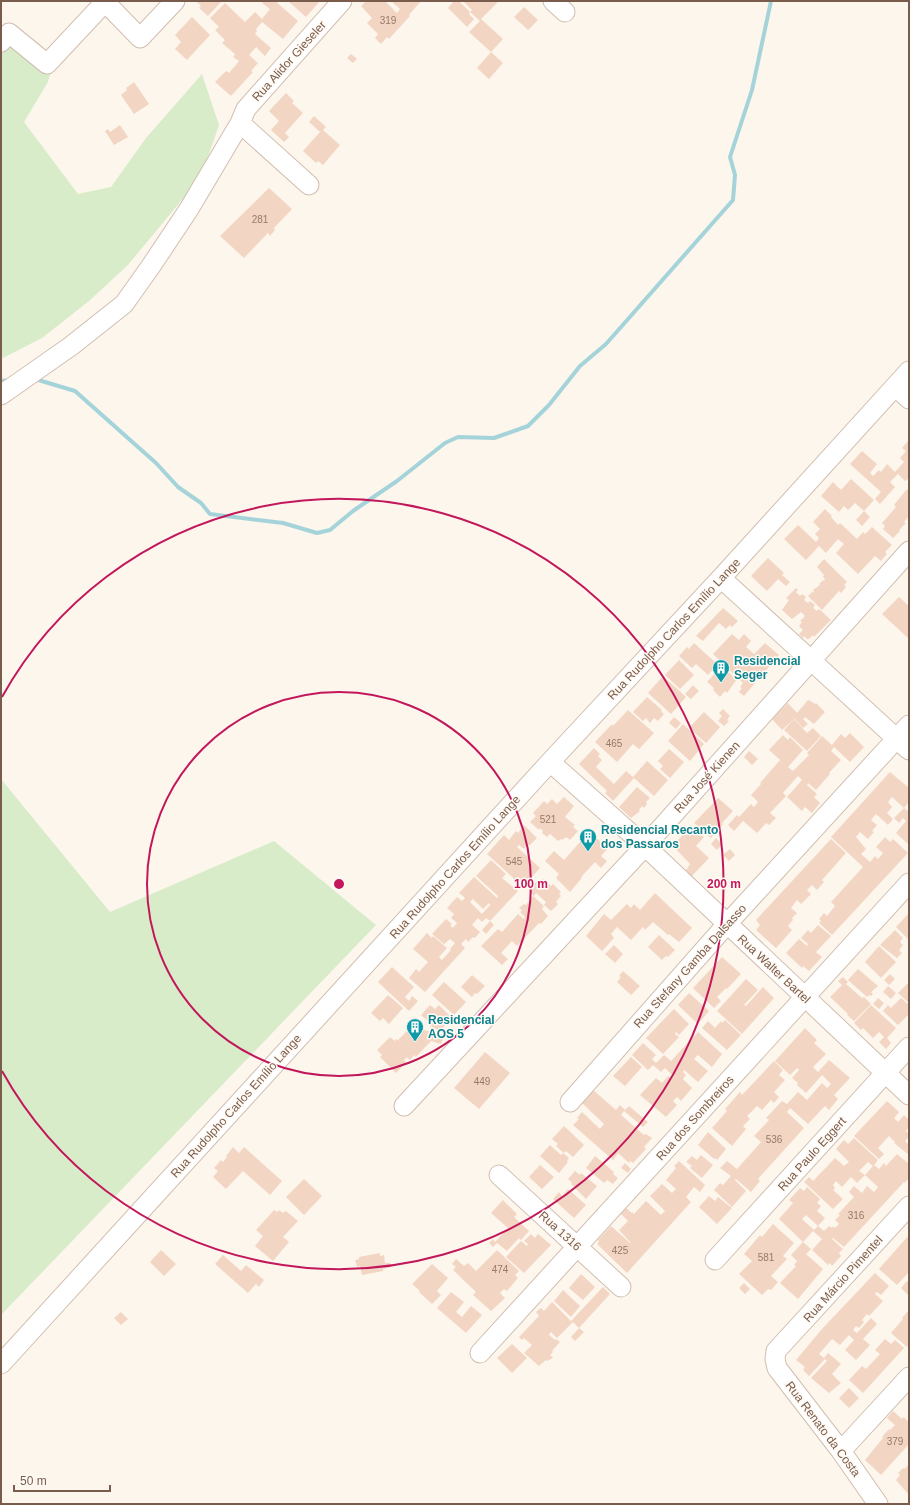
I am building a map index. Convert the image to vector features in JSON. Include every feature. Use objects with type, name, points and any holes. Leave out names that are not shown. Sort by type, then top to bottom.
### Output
[{"type":"street","points":[[1,42],[9,33],[46,64],[106,2],[144,35],[175,1]]},
{"type":"street","name":"Rua Alidor Gieseler","points":[[1,394],[71,346],[124,304],[185,215],[240,123],[246,109],[342,1]]},
{"type":"street","points":[[240,123],[309,186]]},
{"type":"street","name":"Rua Rudolpho Carlos Emílio Lange","points":[[1,1364],[550,762],[721,578],[902,393],[909,371]]},
{"type":"street","name":"Rua José Kienen","points":[[404,1106],[645,846],[909,551]]},
{"type":"street","points":[[721,578],[811,661],[905,738]]},
{"type":"street","name":"Rua Stefany Gamba Dalsasso","points":[[570,1102],[727,924],[905,738]]},
{"type":"street","name":"Rua Walter Bartel","points":[[550,762],[645,846],[909,1095]]},
{"type":"street","name":"Rua dos Sombreiros","points":[[480,1353],[909,884]]},
{"type":"street","name":"Rua Paulo Eggert","points":[[715,1260],[909,1047]]},
{"type":"street","name":"Rua 1316","points":[[498,1175],[621,1287]]},
{"type":"street","name":"Rua Márcio Pimentel","points":[[776,1352],[909,1206]]},
{"type":"street","name":"Rua Renato da Costa","points":[[776,1352],[775,1359],[777,1368],[842,1451],[878,1504]]},
{"type":"street","points":[[842,1451],[909,1377]]},
{"type":"green space","points":[[1,47],[36,51],[53,63],[48,82],[24,122],[78,194],[111,187],[146,138],[202,74],[219,125],[201,177],[127,266],[89,301],[42,338],[1,359]]},
{"type":"green space","points":[[1,779],[110,912],[274,841],[376,925],[1,1315]]},
{"type":"building","points":[[196,1],[222,1],[208,16],[199,8],[201,6]]},
{"type":"building","points":[[264,1],[275,1],[298,21],[283,39],[262,22],[256,29],[257,31],[255,34],[271,48],[265,56],[256,47],[249,55],[258,63],[251,71],[253,72],[231,96],[215,82],[226,71],[229,73],[239,61],[233,57],[235,54],[222,43],[225,40],[215,30],[219,27],[210,18],[225,3],[245,22],[255,12],[262,19],[270,9],[262,3]]},
{"type":"building","points":[[288,1],[320,1],[306,17]]},
{"type":"building","points":[[366,1],[385,1],[397,13],[400,9],[391,1],[421,1],[409,15],[410,16],[389,39],[387,37],[381,44],[375,38],[378,34],[367,23],[372,18],[361,6]]},
{"type":"building","points":[[454,1],[459,1],[470,12],[469,14],[474,19],[467,27],[448,8]]},
{"type":"building","points":[[463,1],[499,1],[481,19],[503,39],[491,52],[469,32],[480,21],[470,12],[472,10]]},
{"type":"building","points":[[524,7],[538,20],[528,30],[514,17]]},
{"type":"building","points":[[192,17],[210,35],[187,60],[175,49],[181,42],[175,35]]},
{"type":"building","points":[[491,52],[503,63],[489,79],[477,68]]},
{"type":"building","points":[[351,54],[357,59],[353,63],[347,58]]},
{"type":"building","points":[[134,82],[149,104],[134,114],[121,95],[127,90],[126,88]]},
{"type":"building","points":[[286,93],[294,101],[292,103],[303,113],[285,133],[289,137],[284,142],[271,130],[279,121],[269,111]]},
{"type":"building","points":[[314,116],[326,127],[323,130],[340,145],[323,165],[318,161],[316,163],[303,151],[320,132],[309,122]]},
{"type":"building","points":[[120,125],[128,137],[114,145],[105,131],[108,129],[110,132]]},
{"type":"building","points":[[269,188],[292,209],[274,228],[275,230],[270,236],[268,233],[244,258],[220,236]]},
{"type":"building","points":[[909,440],[909,478],[905,481],[898,474],[890,482],[895,487],[880,504],[875,499],[881,492],[850,464],[862,451],[877,464],[870,473],[873,476],[879,470],[881,472],[887,464],[895,472],[904,462],[900,458],[906,451],[902,448]]},
{"type":"building","points":[[851,479],[874,500],[864,511],[855,503],[848,510],[844,506],[839,512],[821,496],[833,482],[841,490]]},
{"type":"building","points":[[907,489],[909,492],[909,516],[904,522],[906,523],[893,538],[883,529],[885,526],[882,523],[896,507],[894,505]]},
{"type":"building","points":[[825,509],[838,525],[840,523],[857,539],[863,532],[865,534],[872,527],[892,545],[885,552],[887,554],[881,561],[875,556],[858,574],[836,553],[844,544],[838,539],[826,553],[819,546],[806,560],[784,539],[798,525],[816,542],[819,538],[815,534],[820,529],[813,522]]},
{"type":"building","points":[[864,511],[870,517],[862,526],[856,520]]},
{"type":"building","points":[[768,558],[784,573],[782,575],[790,582],[786,586],[778,579],[767,591],[751,576]]},
{"type":"building","points":[[824,559],[847,582],[844,585],[846,587],[841,593],[839,591],[822,610],[808,596],[812,592],[813,593],[813,590],[825,579],[823,577],[824,575],[817,567]]},
{"type":"building","points":[[796,588],[798,590],[796,592],[800,596],[802,594],[806,597],[804,600],[808,603],[810,601],[815,605],[813,608],[817,611],[819,609],[831,620],[814,637],[813,635],[809,639],[804,636],[803,638],[799,634],[803,630],[799,626],[802,622],[800,621],[805,616],[801,612],[792,619],[782,610],[789,600],[786,598]]},
{"type":"building","points":[[899,597],[909,606],[909,639],[882,614]]},
{"type":"building","points":[[723,608],[738,621],[732,627],[730,625],[726,629],[719,623],[703,641],[696,636]]},
{"type":"building","points":[[732,634],[739,640],[744,634],[751,641],[746,647],[754,654],[765,643],[779,655],[744,696],[739,692],[743,683],[713,654]]},
{"type":"building","points":[[694,643],[716,663],[716,666],[708,675],[696,664],[692,668],[679,656],[687,647],[689,649]]},
{"type":"building","points":[[679,660],[694,675],[680,689],[665,675]]},
{"type":"building","name":"Residencial Seger","points":[[724,669],[737,679],[727,693],[725,691],[720,697],[713,690],[714,688],[707,682],[715,673],[720,673]]},
{"type":"building","points":[[663,676],[686,697],[671,714],[648,693]]},
{"type":"building","points":[[693,685],[699,691],[691,699],[685,694]]},
{"type":"building","points":[[647,697],[662,710],[661,711],[664,714],[658,721],[654,718],[650,723],[646,718],[643,721],[633,712]]},
{"type":"building","points":[[809,700],[815,704],[816,703],[825,712],[814,724],[805,717],[803,719],[808,724],[803,728],[792,716],[794,719],[782,730],[772,719],[788,703],[797,713]]},
{"type":"building","points":[[723,709],[730,716],[727,720],[729,721],[724,726],[718,721],[722,716],[719,713]]},
{"type":"building","points":[[628,710],[654,733],[639,749],[633,744],[617,762],[595,742]]},
{"type":"building","points":[[704,712],[720,727],[706,743],[689,728]]},
{"type":"building","points":[[674,717],[681,723],[676,729],[669,723]]},
{"type":"building","points":[[794,719],[807,733],[813,728],[821,736],[807,751],[784,730]]},
{"type":"building","points":[[683,724],[704,744],[690,761],[668,741]]},
{"type":"building","points":[[850,733],[864,747],[850,762],[834,747],[831,751],[841,760],[816,790],[808,783],[807,785],[817,794],[814,797],[820,803],[812,813],[805,807],[802,811],[787,797],[802,780],[798,776],[783,793],[786,796],[770,813],[776,818],[769,825],[766,823],[757,833],[743,821],[734,831],[728,825],[737,815],[739,817],[751,804],[754,807],[758,802],[751,795],[780,760],[769,750],[783,735],[788,740],[790,737],[803,750],[788,767],[793,771],[809,755],[807,753],[822,736],[832,745],[841,734],[845,738]]},
{"type":"building","points":[[594,748],[600,754],[598,756],[602,760],[596,767],[614,784],[626,771],[633,777],[647,761],[668,780],[654,796],[634,778],[613,801],[605,793],[607,791],[579,764]]},
{"type":"building","points":[[669,749],[684,762],[670,778],[660,769],[663,766],[658,761]]},
{"type":"building","points":[[749,751],[758,759],[752,765],[744,757]]},
{"type":"building","points":[[890,772],[909,788],[909,802],[904,808],[892,797],[888,802],[892,807],[887,813],[893,819],[888,825],[876,814],[871,820],[877,825],[872,831],[874,832],[868,839],[860,832],[856,837],[866,849],[861,854],[870,862],[875,856],[878,859],[883,853],[876,847],[885,837],[890,842],[893,839],[908,853],[832,935],[819,923],[821,921],[819,919],[824,913],[827,916],[835,906],[831,902],[863,867],[831,837]]},
{"type":"building","points":[[637,787],[650,798],[646,802],[647,804],[644,808],[642,806],[639,810],[640,811],[631,818],[619,807]]},
{"type":"building","points":[[564,797],[574,806],[565,817],[575,825],[573,827],[578,831],[570,840],[566,837],[558,841],[550,834],[547,837],[542,833],[543,831],[540,828],[539,830],[530,822],[536,816],[533,813],[544,801],[547,804],[552,799],[557,804]]},
{"type":"building","points":[[718,798],[733,811],[711,838],[694,823]]},
{"type":"building","points":[[904,808],[909,812],[909,845],[896,833],[906,821],[903,818],[899,823],[894,818]]},
{"type":"building","points":[[524,825],[537,838],[529,846],[528,844],[524,849],[519,845],[517,847],[540,868],[523,887],[487,854],[504,835],[509,840],[516,831],[518,833]]},
{"type":"building","points":[[691,825],[704,837],[696,846],[709,858],[691,877],[685,872],[690,864],[673,846]]},
{"type":"building","name":"Residencial Recanto dos Passaros","points":[[589,832],[608,848],[601,856],[607,861],[601,868],[595,862],[570,892],[556,878],[559,874],[545,861],[554,851],[564,860]]},
{"type":"building","points":[[716,838],[722,844],[717,850],[711,844]]},
{"type":"building","points":[[831,839],[846,853],[822,880],[824,882],[817,890],[812,885],[807,890],[811,894],[801,904],[797,900],[791,908],[797,913],[792,918],[793,920],[788,926],[792,930],[776,948],[756,930],[760,925],[756,920]]},
{"type":"building","points":[[730,849],[735,855],[729,861],[723,855]]},
{"type":"building","points":[[491,860],[506,874],[502,878],[518,891],[490,921],[486,918],[482,922],[478,918],[472,925],[480,932],[475,938],[473,937],[468,942],[466,939],[461,944],[465,948],[425,992],[409,978],[416,969],[419,972],[428,962],[413,949],[427,933],[447,948],[439,957],[442,960],[451,950],[450,949],[455,943],[450,939],[444,944],[432,934],[446,919],[452,924],[450,925],[453,928],[457,923],[451,918],[454,914],[447,908],[457,897],[462,901],[465,898],[459,893],[474,877],[497,898],[498,896],[476,876]],"holes":[[[473,899],[483,909],[489,903],[490,905],[482,914],[470,902]]]},
{"type":"building","points":[[543,879],[551,886],[553,884],[561,892],[559,894],[561,896],[556,902],[558,904],[551,911],[544,905],[546,902],[536,893],[534,896],[529,891],[536,882],[538,884]]},
{"type":"building","points":[[655,893],[692,928],[679,942],[653,922],[645,930],[643,927],[631,940],[617,927],[611,934],[614,938],[602,951],[586,936],[604,914],[611,920],[627,904],[631,908],[634,904],[640,910]]},
{"type":"building","points":[[533,896],[544,906],[542,909],[548,916],[541,924],[539,923],[517,946],[512,941],[501,953],[508,959],[502,965],[481,946],[498,929],[502,932],[518,914],[524,919],[525,917],[520,912],[522,910],[519,908],[524,904],[526,905]]},
{"type":"building","points":[[909,913],[909,940],[896,927]]},
{"type":"building","points":[[490,921],[494,925],[486,934],[482,930]]},
{"type":"building","points":[[818,925],[831,936],[816,952],[822,957],[809,971],[803,966],[802,968],[786,953],[799,939],[807,946],[808,944],[801,938],[808,930],[811,933]]},
{"type":"building","points":[[895,930],[903,938],[900,942],[903,945],[899,950],[902,953],[897,958],[880,945]]},
{"type":"building","points":[[659,935],[675,950],[668,957],[666,956],[662,960],[648,947]]},
{"type":"building","points":[[614,945],[623,954],[615,963],[605,954]]},
{"type":"building","points":[[879,946],[896,962],[881,978],[865,962]]},
{"type":"building","points":[[722,957],[741,974],[717,997],[721,1001],[714,1008],[693,988]]},
{"type":"building","points":[[392,967],[414,987],[405,997],[409,1001],[412,996],[418,1001],[409,1011],[378,982]]},
{"type":"building","points":[[858,969],[878,986],[871,992],[873,994],[871,996],[869,995],[867,997],[848,980]]},
{"type":"building","points":[[623,971],[640,986],[631,995],[617,982]]},
{"type":"building","points":[[890,974],[895,979],[889,985],[884,980]]},
{"type":"building","points":[[472,975],[485,986],[472,997],[461,987]]},
{"type":"building","points":[[843,977],[848,982],[846,984],[871,1004],[854,1021],[830,997],[842,985],[838,981]]},
{"type":"building","points":[[746,979],[758,990],[744,1005],[746,1006],[763,987],[774,998],[742,1034],[717,1011]]},
{"type":"building","points":[[444,982],[466,1002],[454,1015],[432,995]]},
{"type":"building","points":[[909,982],[909,1003],[898,993]]},
{"type":"building","points":[[888,986],[896,993],[891,999],[883,992]]},
{"type":"building","points":[[689,993],[709,1011],[698,1024],[678,1005]]},
{"type":"building","points":[[388,995],[403,1008],[389,1024],[383,1018],[380,1021],[371,1013]]},
{"type":"building","points":[[878,998],[884,1003],[879,1009],[873,1004]]},
{"type":"building","points":[[901,998],[909,1005],[909,1014],[898,1025],[883,1011],[888,1005],[891,1008]]},
{"type":"building","points":[[430,1005],[435,1009],[439,1005],[452,1018],[439,1031],[428,1024],[429,1022],[421,1015]]},
{"type":"building","points":[[871,1005],[896,1028],[887,1038],[891,1043],[886,1049],[879,1042],[884,1037],[879,1032],[873,1038],[863,1028],[861,1030],[854,1023]]},
{"type":"building","points":[[674,1009],[689,1024],[679,1035],[676,1032],[675,1034],[679,1037],[663,1054],[646,1038]]},
{"type":"building","points":[[725,1020],[741,1035],[727,1050],[702,1028],[708,1021],[715,1028],[721,1021],[722,1023]]},
{"type":"building","points":[[410,1028],[419,1036],[424,1030],[444,1035],[443,1039],[441,1044],[431,1041],[416,1057],[414,1055],[410,1060],[407,1057],[404,1060],[406,1063],[396,1073],[380,1057],[382,1055],[377,1050],[390,1037],[395,1041],[396,1039],[398,1040]]},
{"type":"building","points":[[805,1028],[817,1040],[814,1043],[826,1054],[813,1067],[818,1072],[829,1060],[850,1078],[834,1095],[838,1099],[829,1110],[825,1106],[808,1124],[790,1108],[787,1112],[804,1128],[758,1179],[760,1181],[751,1192],[736,1179],[735,1180],[746,1191],[732,1207],[714,1190],[720,1183],[723,1185],[731,1176],[720,1168],[727,1161],[737,1169],[761,1142],[754,1136],[769,1120],[766,1118],[782,1101],[787,1104],[798,1092],[807,1100],[822,1083],[827,1088],[831,1084],[822,1075],[806,1093],[792,1078],[799,1070],[797,1068],[790,1075],[775,1061]]},
{"type":"building","points":[[698,1032],[722,1054],[712,1067],[698,1055],[694,1059],[708,1071],[698,1082],[684,1070],[683,1072],[686,1075],[683,1079],[692,1088],[681,1101],[677,1097],[673,1101],[677,1105],[666,1117],[640,1095],[656,1078],[662,1083],[668,1076],[671,1078],[673,1076],[665,1068],[661,1072],[653,1065],[648,1070],[632,1055],[643,1043],[656,1055],[652,1059],[656,1063],[664,1055],[671,1061]]},
{"type":"building","points":[[485,1052],[510,1073],[479,1109],[454,1088]]},
{"type":"building","points":[[631,1057],[642,1067],[625,1086],[613,1076]]},
{"type":"building","points":[[774,1061],[783,1070],[779,1075],[785,1080],[774,1092],[779,1097],[774,1103],[771,1100],[762,1110],[757,1106],[747,1116],[750,1119],[743,1126],[746,1129],[732,1146],[712,1128],[727,1111],[725,1109],[740,1092],[742,1095]]},
{"type":"building","points":[[592,1089],[616,1110],[620,1105],[625,1110],[629,1106],[648,1122],[643,1127],[624,1111],[621,1115],[644,1135],[646,1134],[652,1138],[644,1147],[646,1149],[633,1163],[630,1161],[629,1163],[618,1153],[613,1160],[573,1125],[579,1119],[577,1118],[582,1112],[600,1129],[604,1124],[580,1101]]},
{"type":"building","points":[[887,1101],[899,1112],[894,1118],[898,1122],[904,1115],[909,1120],[909,1127],[906,1131],[909,1134],[909,1137],[905,1141],[908,1144],[909,1142],[909,1155],[894,1143],[895,1142],[889,1136],[878,1148],[884,1154],[879,1159],[854,1136]]},
{"type":"building","points":[[564,1126],[584,1145],[573,1157],[566,1151],[564,1153],[556,1146],[558,1144],[552,1139]]},
{"type":"building","points":[[708,1132],[726,1149],[717,1160],[698,1145]]},
{"type":"building","points":[[854,1138],[878,1160],[874,1165],[879,1169],[884,1163],[886,1166],[897,1154],[909,1164],[909,1178],[844,1247],[833,1238],[832,1239],[843,1249],[839,1253],[841,1256],[832,1266],[830,1263],[828,1265],[812,1250],[822,1239],[813,1231],[803,1242],[779,1219],[793,1203],[789,1200],[800,1188],[804,1191],[807,1187],[820,1199],[817,1203],[821,1206],[817,1211],[825,1218],[818,1226],[824,1231],[829,1226],[832,1228],[833,1226],[835,1228],[839,1224],[835,1220],[840,1215],[838,1214],[854,1197],[849,1192],[854,1186],[862,1193],[867,1186],[874,1192],[878,1187],[865,1175],[857,1183],[851,1177],[842,1187],[836,1181],[833,1185],[835,1188],[833,1190],[843,1199],[833,1209],[804,1182],[809,1177],[813,1181],[835,1158],[844,1166],[849,1162],[836,1149],[844,1140],[848,1144]],"holes":[[[868,1162],[873,1166],[865,1175],[859,1171]],[[806,1215],[818,1226],[814,1230],[802,1219]]]},
{"type":"building","points":[[550,1145],[561,1155],[563,1153],[569,1158],[567,1161],[568,1162],[559,1173],[540,1156]]},
{"type":"building","points":[[233,1147],[239,1153],[244,1147],[282,1181],[270,1195],[243,1171],[226,1189],[213,1177],[218,1171],[214,1168],[221,1160],[223,1162]]},
{"type":"building","points":[[701,1155],[713,1165],[702,1178],[690,1168],[692,1166],[686,1162],[692,1156],[697,1160]]},
{"type":"building","points":[[595,1156],[614,1172],[613,1174],[618,1178],[613,1184],[607,1180],[604,1183],[586,1168]]},
{"type":"building","points":[[679,1161],[705,1185],[700,1192],[694,1187],[686,1197],[691,1202],[627,1273],[597,1244],[599,1242],[598,1240],[611,1226],[631,1243],[619,1230],[628,1221],[621,1214],[626,1208],[634,1214],[646,1201],[661,1215],[665,1211],[650,1196],[662,1184],[672,1193],[676,1189],[666,1180],[676,1168],[674,1166]]},
{"type":"building","points":[[625,1163],[631,1169],[628,1173],[621,1168]]},
{"type":"building","points":[[540,1165],[554,1177],[542,1189],[529,1177]]},
{"type":"building","points":[[575,1171],[580,1175],[581,1173],[597,1186],[586,1199],[568,1179]]},
{"type":"building","points":[[304,1179],[322,1196],[304,1215],[286,1197]]},
{"type":"building","points":[[568,1189],[586,1205],[574,1218],[553,1199],[559,1192],[562,1196]]},
{"type":"building","points":[[709,1196],[715,1201],[718,1197],[732,1208],[717,1224],[699,1207]]},
{"type":"building","points":[[503,1200],[517,1214],[514,1217],[529,1231],[521,1240],[519,1238],[507,1251],[497,1243],[493,1247],[489,1243],[493,1239],[495,1242],[508,1228],[491,1213]]},
{"type":"building","points":[[274,1210],[277,1212],[279,1210],[283,1213],[286,1211],[298,1221],[283,1237],[289,1242],[273,1261],[255,1246],[263,1236],[256,1230]]},
{"type":"building","points":[[773,1224],[794,1243],[783,1256],[787,1259],[771,1276],[778,1282],[771,1290],[768,1289],[762,1295],[739,1274],[752,1261],[744,1254],[760,1235],[762,1237]]},
{"type":"building","points":[[531,1234],[535,1238],[538,1234],[551,1245],[524,1273],[506,1257],[521,1241],[527,1246],[528,1244],[524,1241]]},
{"type":"building","points":[[909,1235],[909,1272],[897,1285],[879,1269]]},
{"type":"building","points":[[803,1242],[811,1249],[806,1254],[823,1269],[798,1299],[780,1283],[796,1266],[794,1265],[797,1261],[791,1255]]},
{"type":"building","points":[[161,1250],[176,1264],[164,1276],[150,1262]]},
{"type":"building","points":[[497,1250],[519,1271],[515,1275],[518,1278],[507,1291],[504,1289],[500,1293],[505,1298],[491,1311],[473,1295],[476,1292],[453,1270],[456,1267],[452,1264],[456,1259],[464,1266],[468,1263],[476,1271]]},
{"type":"building","points":[[380,1253],[380,1256],[384,1255],[385,1263],[390,1263],[391,1267],[383,1269],[383,1271],[362,1275],[360,1266],[357,1267],[355,1260],[359,1259],[359,1257]]},
{"type":"building","points":[[223,1255],[241,1271],[246,1265],[264,1280],[259,1287],[256,1284],[248,1293],[215,1264]]},
{"type":"building","points":[[432,1264],[448,1278],[437,1291],[441,1295],[432,1304],[412,1284]]},
{"type":"building","points":[[875,1273],[889,1286],[881,1295],[877,1292],[875,1294],[883,1301],[869,1316],[867,1314],[862,1320],[864,1322],[859,1328],[856,1326],[853,1330],[857,1333],[871,1318],[877,1324],[863,1339],[870,1345],[856,1360],[845,1350],[854,1340],[849,1335],[840,1345],[832,1339],[819,1354],[824,1358],[828,1353],[841,1364],[832,1374],[841,1383],[829,1393],[811,1378],[827,1361],[825,1359],[809,1376],[803,1370],[805,1367],[796,1360],[822,1329]]},
{"type":"building","points":[[581,1274],[595,1287],[583,1300],[569,1288]]},
{"type":"building","points":[[907,1281],[909,1283],[909,1296],[901,1288]]},
{"type":"building","points":[[744,1283],[750,1289],[745,1294],[739,1288]]},
{"type":"building","points":[[603,1287],[610,1294],[579,1328],[573,1322],[557,1338],[551,1332],[549,1335],[560,1342],[550,1355],[553,1358],[547,1361],[546,1360],[539,1366],[524,1353],[532,1345],[524,1338],[522,1340],[519,1337],[539,1316],[536,1312],[541,1308],[544,1311],[552,1302],[571,1321]]},
{"type":"building","points":[[563,1290],[580,1306],[571,1317],[554,1301]]},
{"type":"building","points":[[451,1292],[464,1302],[456,1312],[462,1317],[471,1306],[482,1315],[466,1333],[437,1308]]},
{"type":"building","points":[[909,1310],[909,1345],[907,1347],[891,1333]]},
{"type":"building","points":[[121,1312],[128,1319],[121,1325],[114,1318]]},
{"type":"building","points":[[579,1328],[584,1332],[575,1341],[571,1337]]},
{"type":"building","points":[[885,1339],[891,1344],[895,1340],[904,1348],[863,1393],[849,1380],[862,1366],[866,1369],[880,1354],[875,1350]]},
{"type":"building","points":[[512,1344],[527,1358],[512,1373],[497,1358]]},
{"type":"building","points":[[849,1388],[859,1398],[849,1408],[839,1398]]},
{"type":"building","points":[[893,1411],[902,1419],[903,1417],[909,1422],[909,1444],[881,1475],[865,1460],[883,1438],[882,1437],[895,1425],[887,1418]]},
{"type":"building","points":[[909,1465],[909,1495],[896,1480],[900,1475],[898,1473]]},
{"type":"waterway","points":[[35,379],[75,391],[156,463],[178,487],[201,503],[210,514],[283,523],[317,533],[330,530],[353,511],[397,481],[445,443],[458,437],[494,438],[528,426],[549,405],[580,366],[606,344],[733,200],[735,175],[730,157],[752,90],[771,1]]},
{"type":"waterway","points":[[1,381],[11,380]]},
{"type":"place","name":"Residencial Seger","points":[[721,683]]},
{"type":"place","name":"Residencial Recanto dos Passaros","points":[[588,852]]},
{"type":"place","name":"Residencial AOS 5","points":[[415,1042]]}]
